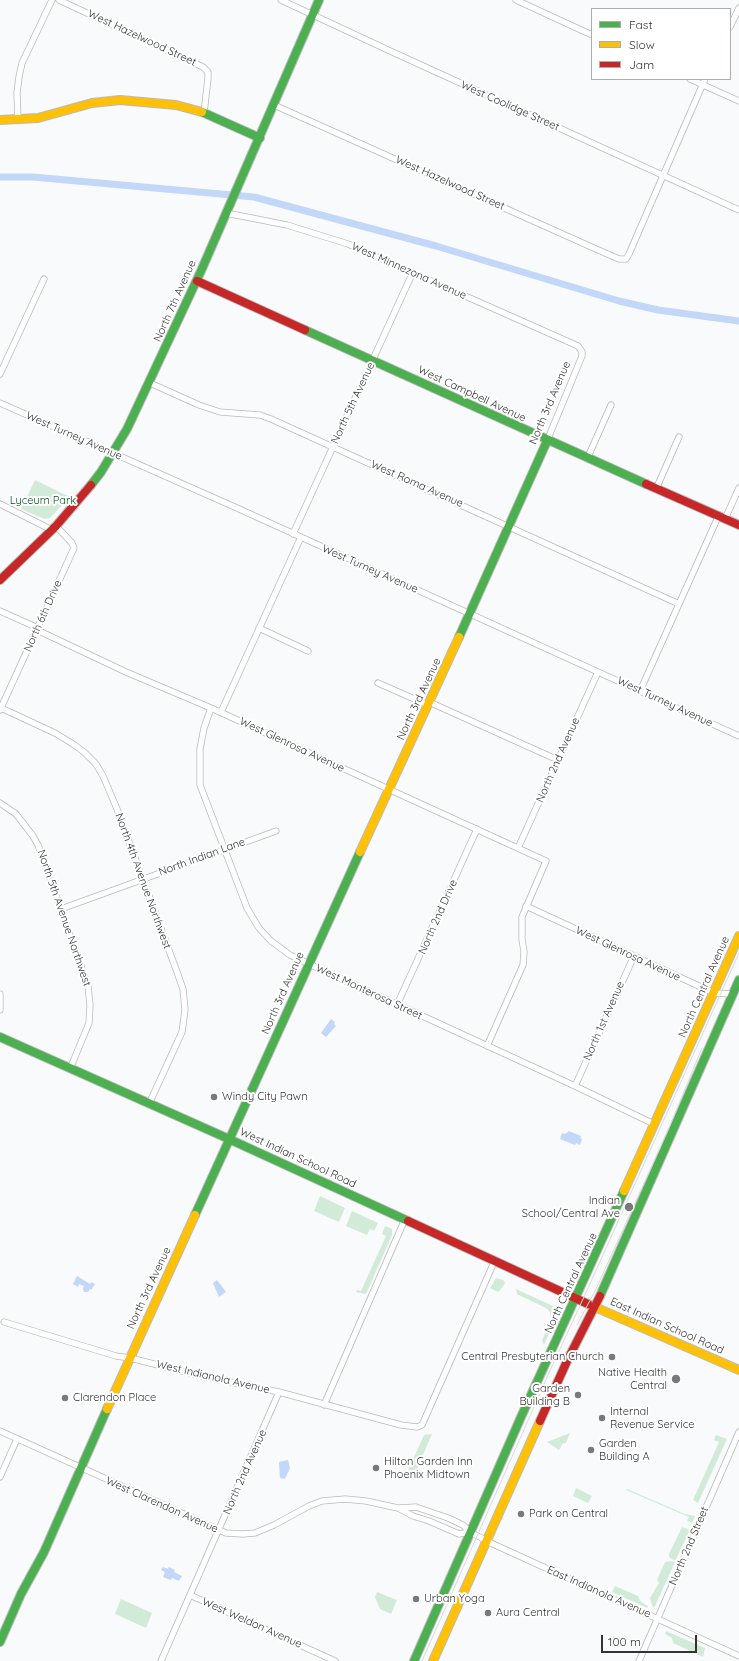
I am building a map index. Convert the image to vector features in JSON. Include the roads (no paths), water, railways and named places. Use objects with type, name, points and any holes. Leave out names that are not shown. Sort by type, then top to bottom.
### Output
[{"type":"main road","name":"North 7th Avenue","points":[[0,580],[54,528],[94,481],[132,421],[231,204],[319,0]]},
{"type":"main road","points":[[0,120],[38,118],[92,103],[120,100],[176,105],[204,113],[260,138]]},
{"type":"main road","name":"West Campbell Avenue","points":[[197,280],[547,441],[739,525]]},
{"type":"main road","name":"North 3rd Avenue","points":[[0,1642],[22,1594],[44,1552],[229,1139],[470,614],[547,441]]},
{"type":"main road","name":"North Central Avenue","points":[[414,1661],[523,1411],[576,1298],[739,936]]},
{"type":"main road","points":[[434,1661],[483,1539],[568,1359],[595,1307],[739,980]]},
{"type":"main road","name":"West Indian School Road","points":[[0,1037],[229,1139],[585,1302]]},
{"type":"main road","name":"East Indian School Road","points":[[585,1302],[739,1370]]},
{"type":"street","points":[[18,120],[18,88],[22,63],[52,0]]},
{"type":"street","name":"West Hazelwood Street","points":[[59,0],[203,66],[208,72],[204,113]]},
{"type":"street","name":"West Coolidge Street","points":[[282,0],[739,210]]},
{"type":"street","points":[[516,0],[591,35]]},
{"type":"street","points":[[731,25],[739,8]]},
{"type":"street","points":[[663,176],[704,82],[739,101]]},
{"type":"street","name":"West Hazelwood Street","points":[[274,105],[619,259],[626,259],[629,254],[663,176]]},
{"type":"street","name":"West Minnezona Avenue","points":[[226,213],[287,225],[348,244],[578,346],[582,352]]},
{"type":"street","name":"North 5th Avenue","points":[[294,534],[413,272]]},
{"type":"street","points":[[0,374],[44,279]]},
{"type":"street","name":"North 3rd Avenue","points":[[547,441],[582,356],[582,352]]},
{"type":"street","name":"West Roma Avenue","points":[[150,383],[199,405],[220,412],[260,415],[271,419],[679,604]]},
{"type":"street","name":"West Turney Avenue","points":[[0,403],[301,537],[739,736]]},
{"type":"street","points":[[587,459],[611,405]]},
{"type":"street","points":[[656,489],[679,437]]},
{"type":"street","points":[[640,691],[679,604],[722,518],[739,488]]},
{"type":"street","points":[[0,504],[54,528]]},
{"type":"street","name":"North 6th Drive","points":[[0,710],[74,548],[72,543],[54,528]]},
{"type":"street","points":[[221,712],[301,537]]},
{"type":"street","name":"West Glenrosa Avenue","points":[[0,610],[126,672],[221,712],[546,861],[526,906],[714,993],[733,994]]},
{"type":"street","points":[[259,628],[308,651]]},
{"type":"street","name":"North 2nd Avenue","points":[[518,848],[598,672]]},
{"type":"street","points":[[378,683],[429,703],[558,760]]},
{"type":"street","name":"West Monterosa Street","points":[[211,708],[204,728],[200,749],[200,785],[247,908],[259,928],[282,950],[309,964],[575,1086],[654,1124]]},
{"type":"street","name":"North 4th Avenue Northwest","points":[[0,710],[55,733],[74,744],[96,764],[118,809],[142,879],[183,989],[185,1010],[182,1032],[149,1104]]},
{"type":"street","name":"North 5th Avenue Northwest","points":[[0,803],[16,814],[33,836],[84,973],[90,1000],[91,1014],[88,1028],[70,1069]]},
{"type":"street","name":"North 2nd Drive","points":[[397,1004],[477,829]]},
{"type":"street","name":"North Indian Lane","points":[[61,909],[276,830]]},
{"type":"street","points":[[487,1046],[523,965],[524,952],[521,927],[522,917],[526,906]]},
{"type":"street","name":"North 1st Avenue","points":[[575,1086],[634,956]]},
{"type":"street","points":[[0,994],[0,1010]]},
{"type":"street","points":[[324,1405],[405,1219]]},
{"type":"street","name":"West Indianola Avenue","points":[[4,1322],[116,1356],[279,1392],[324,1405],[411,1427],[417,1427],[422,1425],[495,1260]]},
{"type":"street","name":"North 2nd Avenue","points":[[162,1661],[279,1392]]},
{"type":"street","name":"West Clarendon Avenue","points":[[0,1430],[226,1533],[243,1534],[254,1532],[274,1525],[309,1506],[332,1500],[356,1500],[398,1508],[416,1507],[429,1510],[463,1525],[470,1532],[483,1539]]},
{"type":"street","name":"North 2nd Street","points":[[639,1661],[739,1432]]},
{"type":"street","points":[[0,1477],[17,1439]]},
{"type":"street","name":"West Clarendon Avenue","points":[[398,1508],[413,1516],[430,1521],[459,1534],[470,1532]]},
{"type":"street","name":"East Indianola Avenue","points":[[483,1539],[739,1656]]},
{"type":"street","name":"West Weldon Avenue","points":[[190,1596],[334,1661]]},
{"type":"water","points":[[331,1019],[335,1022],[334,1024],[336,1026],[326,1037],[321,1033]]},
{"type":"water","points":[[569,1131],[581,1136],[580,1138],[582,1139],[580,1145],[576,1143],[575,1145],[560,1139],[562,1133],[565,1134]]},
{"type":"water","points":[[77,1276],[90,1284],[91,1282],[95,1284],[91,1290],[90,1289],[88,1292],[84,1292],[84,1286],[79,1284],[78,1287],[73,1284]]},
{"type":"water","points":[[217,1280],[226,1292],[219,1297],[213,1283]]},
{"type":"water","points":[[288,1460],[290,1468],[285,1479],[280,1478],[279,1462]]},
{"type":"water","points":[[163,1567],[168,1569],[169,1567],[175,1570],[174,1572],[182,1576],[179,1581],[172,1578],[171,1580],[163,1577],[165,1572],[161,1570]]},
{"type":"waterway","points":[[0,177],[33,177],[254,197],[436,246],[619,301],[658,310],[739,321]]},
{"type":"tram line","points":[[422,1661],[548,1375],[739,953]]},
{"type":"tram line","points":[[577,1325],[596,1289],[669,1128],[702,1048]]},
{"type":"place","name":"Windy City Pawn","points":[[214,1097]]},
{"type":"place","name":"Indian School/Central Ave","points":[[629,1207]]},
{"type":"place","name":"Central Presbyterian Church","points":[[612,1357]]},
{"type":"place","name":"Native Health Central","points":[[676,1379]]},
{"type":"place","name":"Garden Building B","points":[[578,1395]]},
{"type":"place","name":"Clarendon Place","points":[[65,1398]]},
{"type":"place","name":"Internal Revenue Service","points":[[602,1418]]},
{"type":"place","name":"Garden Building A","points":[[591,1450]]},
{"type":"place","name":"Hilton Garden Inn Phoenix Midtown","points":[[376,1468]]},
{"type":"place","name":"Park on Central","points":[[521,1514]]},
{"type":"place","name":"Urban Yoga","points":[[416,1599]]},
{"type":"place","name":"Aura Central","points":[[488,1613]]},
{"type":"park label","name":"Lyceum Park","points":[[43,501]]}]
